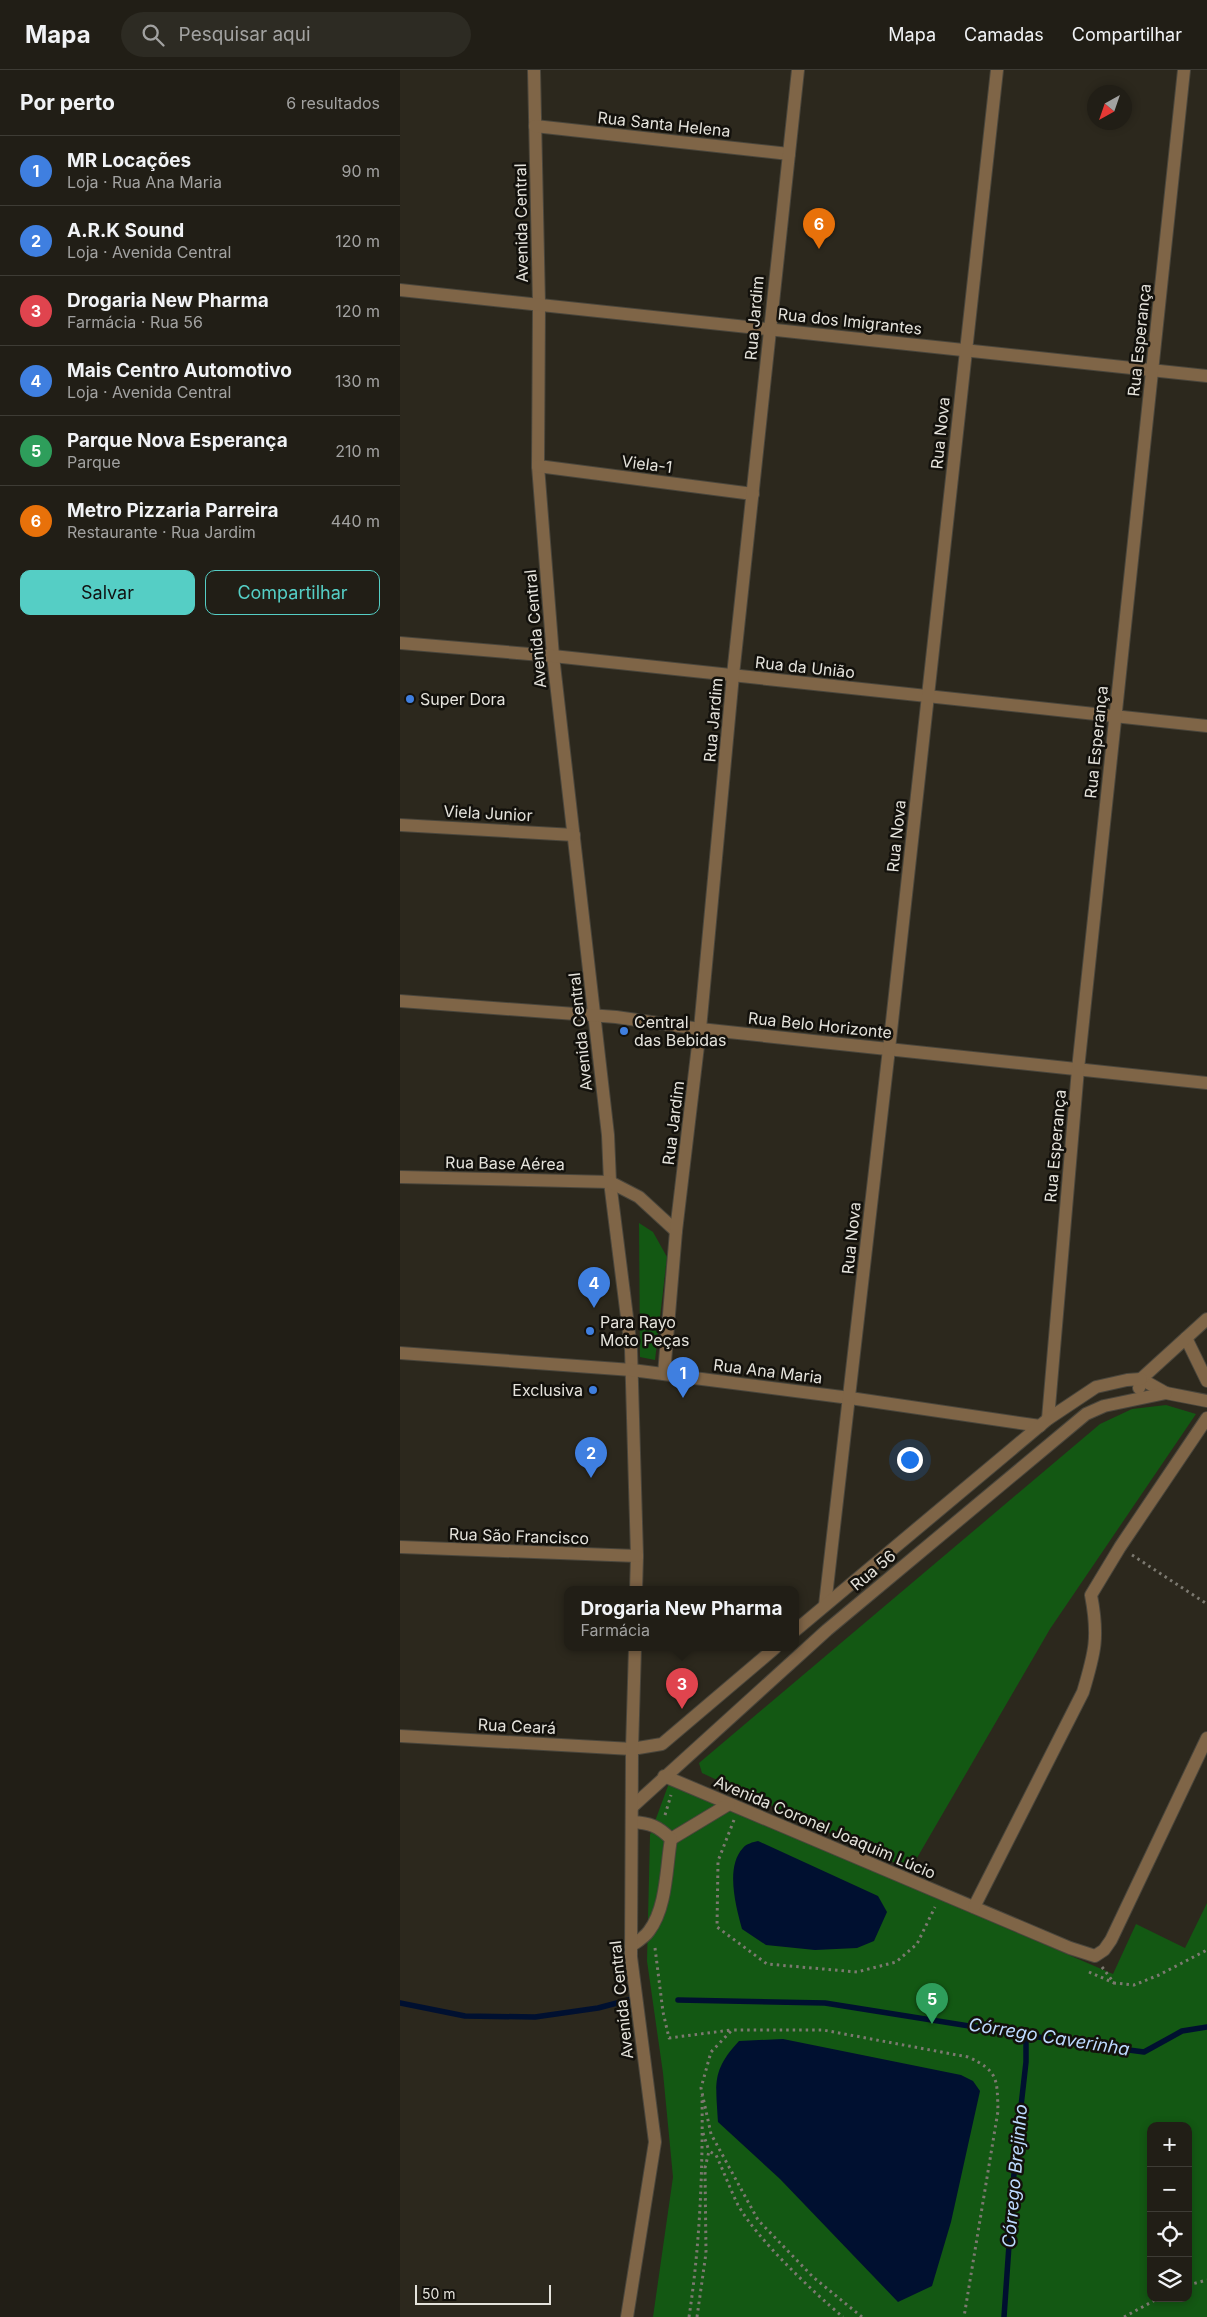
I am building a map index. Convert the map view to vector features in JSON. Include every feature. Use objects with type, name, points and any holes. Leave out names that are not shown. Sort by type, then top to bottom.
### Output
[{"type":"street","name":"Avenida Central","points":[[534,70],[538,304],[538,466],[553,656],[608,1135],[610,1182],[631,1348],[637,1556],[636,1586]]},
{"type":"street","name":"Rua Jardim","points":[[664,1374],[676,1231],[700,1029],[733,675],[798,70]]},
{"type":"street","name":"Rua Nova","points":[[825,1605],[850,1398],[997,70]]},
{"type":"street","name":"Rua Esperança","points":[[1044,1423],[1078,1069],[1184,70]]},
{"type":"street","name":"Rua Santa Helena","points":[[535,126],[789,154]]},
{"type":"street","name":"Rua dos Imigrantes","points":[[400,290],[1207,376]]},
{"type":"street","name":"Viela-1","points":[[538,466],[752,494]]},
{"type":"street","name":"Rua da União","points":[[400,643],[553,656],[1207,726]]},
{"type":"street","name":"Viela Junior","points":[[400,825],[574,834]]},
{"type":"street","name":"Rua Belo Horizonte","points":[[400,1001],[594,1015],[700,1029],[1207,1083]]},
{"type":"street","name":"Rua Base Aérea","points":[[400,1177],[610,1182]]},
{"type":"street","points":[[610,1182],[639,1197],[676,1231]]},
{"type":"street","points":[[1166,1393],[1137,1399],[1141,1379],[1207,1319]]},
{"type":"street","points":[[1186,1338],[1207,1381]]},
{"type":"street","name":"Rua Ana Maria","points":[[400,1353],[632,1370],[1044,1423]]},
{"type":"street","points":[[1141,1379],[1166,1393],[1207,1400]]},
{"type":"street","name":"Rua 56","points":[[799,1627],[1044,1423],[1096,1387],[1141,1379]]},
{"type":"street","name":"Rua 56","points":[[632,1807],[827,1630],[1086,1414],[1104,1406],[1137,1399]]},
{"type":"street","points":[[974,1907],[1083,1692],[1094,1656],[1097,1624],[1091,1596],[1120,1547],[1207,1418]]},
{"type":"street","name":"Rua São Francisco","points":[[400,1548],[637,1556]]},
{"type":"street","name":"Avenida Central","points":[[627,2317],[655,2142],[639,2029],[631,1952],[632,1750],[635,1651]]},
{"type":"street","points":[[632,1750],[662,1744],[771,1651]]},
{"type":"street","name":"Rua Ceará","points":[[400,1736],[632,1750]]},
{"type":"street","points":[[1095,1956],[1104,1950],[1111,1940],[1207,1738]]},
{"type":"street","name":"Avenida Coronel Joaquim Lúcio","points":[[664,1776],[1070,1948],[1095,1956]]},
{"type":"street","points":[[671,1840],[734,1806]]},
{"type":"street","points":[[632,1822],[650,1823],[660,1828],[671,1840]]},
{"type":"street","points":[[631,1952],[655,1922],[661,1902],[671,1840]]},
{"type":"path","points":[[1120,1547],[1207,1604]]},
{"type":"path","points":[[734,1806],[718,1861],[717,1927],[767,1964],[857,1972],[896,1962],[917,1944],[935,1905]]},
{"type":"path","points":[[1095,1956],[1114,1983],[1134,1985],[1159,1975],[1207,1950]]},
{"type":"path","points":[[659,1987],[669,2038],[732,2030],[823,2030],[968,2058],[985,2065],[997,2081],[998,2111],[964,2317]]},
{"type":"path","points":[[689,2317],[694,2284],[702,2130],[702,2088],[711,2052],[732,2030]]},
{"type":"path","points":[[702,2088],[711,2134],[758,2220],[813,2277],[862,2317]]},
{"type":"path","points":[[697,2317],[706,2253],[705,2168],[709,2151],[702,2130]]},
{"type":"path","points":[[709,2151],[716,2155],[739,2206],[759,2234],[826,2303],[843,2317]]},
{"type":"path","points":[[1192,2284],[1207,2280]]},
{"type":"path","points":[[1124,2317],[1152,2302]]},
{"type":"green space","points":[[639,1223],[653,1232],[667,1257],[655,1360],[640,1357]]},
{"type":"green space","points":[[1166,1405],[1196,1414],[1050,1629],[910,1870],[702,1773],[699,1763],[1100,1424],[1132,1409]]},
{"type":"green space","points":[[669,1783],[1113,1974],[1136,1924],[1185,1948],[1207,1903],[1207,2317],[653,2317],[673,2177],[663,2073],[647,1961],[650,1835]]},
{"type":"water","points":[[758,1841],[878,1896],[887,1912],[874,1941],[857,1948],[815,1950],[766,1945],[742,1929],[735,1899],[734,1866],[744,1847]]},
{"type":"water","points":[[783,2039],[961,2075],[973,2081],[980,2091],[951,2222],[932,2286],[898,2302],[780,2179],[718,2122],[717,2078],[730,2052],[739,2041]]},
{"type":"waterway","name":"Córrego Caverinha","points":[[400,2003],[465,2016],[535,2017],[598,2008],[632,1999]]},
{"type":"waterway","name":"Córrego Caverinha","points":[[678,2000],[825,2003],[1144,2052],[1182,2031],[1207,2027]]},
{"type":"waterway","name":"Córrego Brejinho","points":[[1004,2317],[1015,2159],[1026,2062],[1026,2035]]},
{"type":"place","name":"Metro Pizzaria Parreira","points":[[819,249]]},
{"type":"place","name":"Super Dora","points":[[410,699]]},
{"type":"place","name":"Central das Bebidas","points":[[624,1031]]},
{"type":"place","name":"Mais Centro Automotivo","points":[[594,1308]]},
{"type":"place","name":"Para Rayo Moto Peças","points":[[590,1331]]},
{"type":"place","name":"Exclusiva","points":[[593,1390]]},
{"type":"place","name":"MR Locações","points":[[683,1398]]},
{"type":"place","name":"A.R.K Sound","points":[[591,1478]]},
{"type":"place","name":"Drogaria New Pharma","points":[[682,1709]]},
{"type":"place","name":"Parque Nova Esperança","points":[[932,2024]]}]
